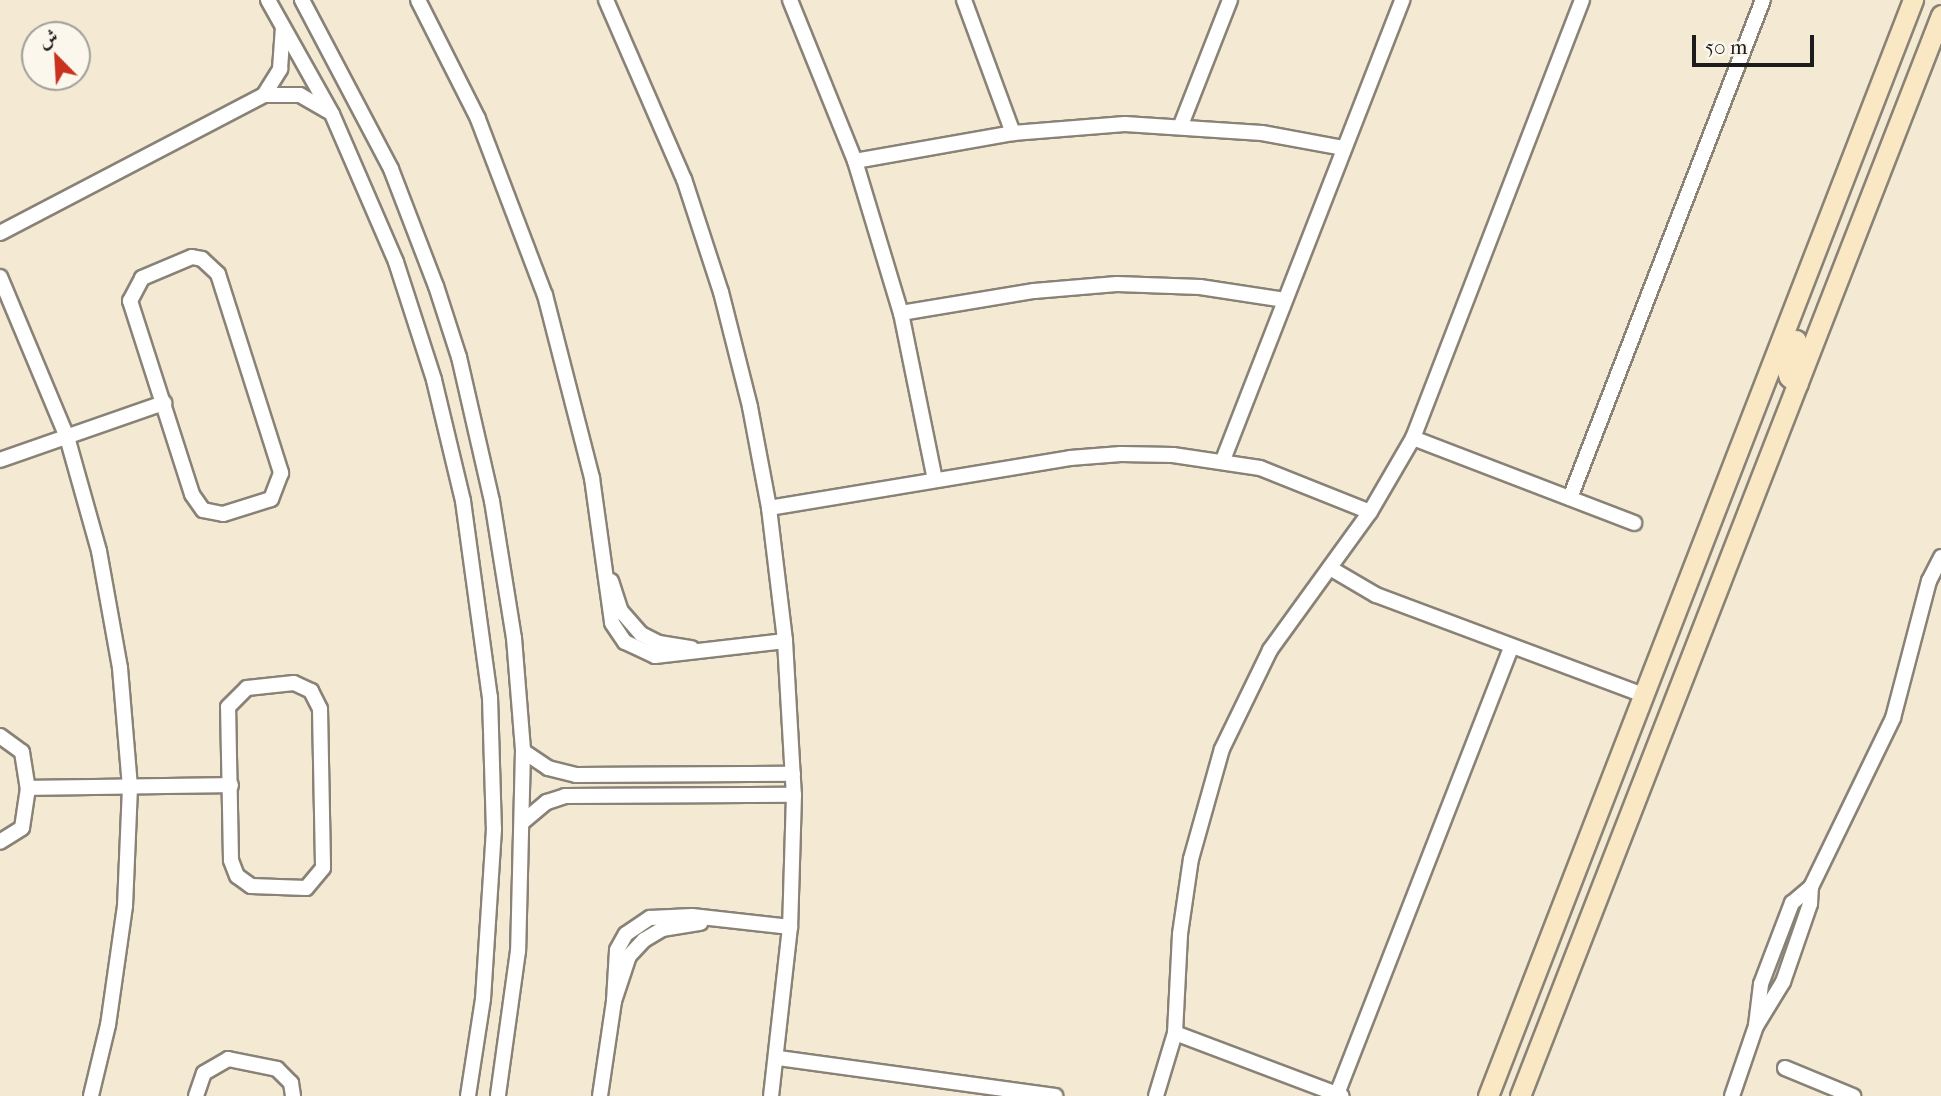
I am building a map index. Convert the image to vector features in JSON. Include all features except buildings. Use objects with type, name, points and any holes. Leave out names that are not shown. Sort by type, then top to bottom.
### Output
[{"type":"street","points":[[268,0],[332,114],[396,262],[434,380],[463,501],[484,631],[495,829],[483,999],[468,1096]]},
{"type":"street","points":[[302,0],[391,169],[459,357],[507,584],[523,751],[524,821],[518,951],[498,1096]]},
{"type":"street","points":[[418,0],[478,119],[545,295],[592,478],[607,570],[608,613],[625,642],[655,656],[785,641]]},
{"type":"street","points":[[606,0],[684,179],[721,292],[750,407],[769,508],[785,641],[794,795],[790,926],[778,1058],[771,1096]]},
{"type":"street","points":[[790,0],[855,161],[901,313],[935,480]]},
{"type":"street","points":[[964,0],[1013,133]]},
{"type":"street","points":[[1181,125],[1230,0]]},
{"type":"street","points":[[1223,460],[1402,0]]},
{"type":"street","points":[[1156,1096],[1175,1033],[1184,897],[1209,786],[1257,674],[1370,512],[1413,438],[1583,0]]},
{"type":"street","points":[[1570,498],[1763,0]]},
{"type":"street","points":[[1488,1096],[1913,0]]},
{"type":"street","points":[[1520,1096],[1941,15]]},
{"type":"street","points":[[264,94],[282,61],[283,23]]},
{"type":"street","points":[[0,233],[264,94],[300,96],[332,114]]},
{"type":"street","points":[[855,161],[1013,133],[1069,126],[1181,125],[1262,133],[1343,148]]},
{"type":"street","points":[[180,259],[202,259],[218,274],[263,405],[281,473],[271,499],[223,514],[203,510],[191,494],[164,403],[131,310],[131,292],[150,273],[180,259]]},
{"type":"street","points":[[0,277],[67,437],[99,551],[120,668],[130,787],[125,906],[108,1025],[91,1096]]},
{"type":"street","points":[[901,313],[1034,291],[1117,284],[1200,287],[1285,300]]},
{"type":"street","points":[[1798,384],[1786,368],[1802,323],[1802,288]]},
{"type":"street","points":[[0,460],[164,403]]},
{"type":"street","points":[[1413,438],[1634,523]]},
{"type":"street","points":[[769,508],[935,480],[1121,454],[1223,460],[1296,479],[1370,512]]},
{"type":"street","points":[[1732,1096],[1758,1021],[1783,982],[1810,890],[1893,718],[1929,581],[1941,557]]},
{"type":"street","points":[[1330,568],[1376,595],[1511,648],[1643,695]]},
{"type":"street","points":[[1175,1033],[1339,1095],[1511,648]]},
{"type":"street","points":[[294,683],[312,691],[320,709],[324,791],[323,868],[314,883],[297,890],[251,886],[237,876],[231,860],[231,785],[227,716],[232,699],[255,686],[294,683]]},
{"type":"street","points":[[0,736],[22,752],[28,788],[22,828],[0,842]]},
{"type":"street","points":[[523,751],[567,774],[793,774]]},
{"type":"street","points":[[655,775],[655,795]]},
{"type":"street","points":[[28,788],[231,785]]},
{"type":"street","points":[[524,821],[547,802],[565,796],[794,795]]},
{"type":"street","points":[[600,1096],[614,1001],[625,966],[644,940],[662,929],[710,921],[790,926]]},
{"type":"street","points":[[1537,967],[1550,982],[1538,1019],[1541,1039]]},
{"type":"street","points":[[778,1058],[1055,1096]]},
{"type":"street","points":[[197,1096],[204,1073],[228,1059],[277,1069],[291,1083],[293,1096]]},
{"type":"street","points":[[1786,1068],[1844,1094]]}]
